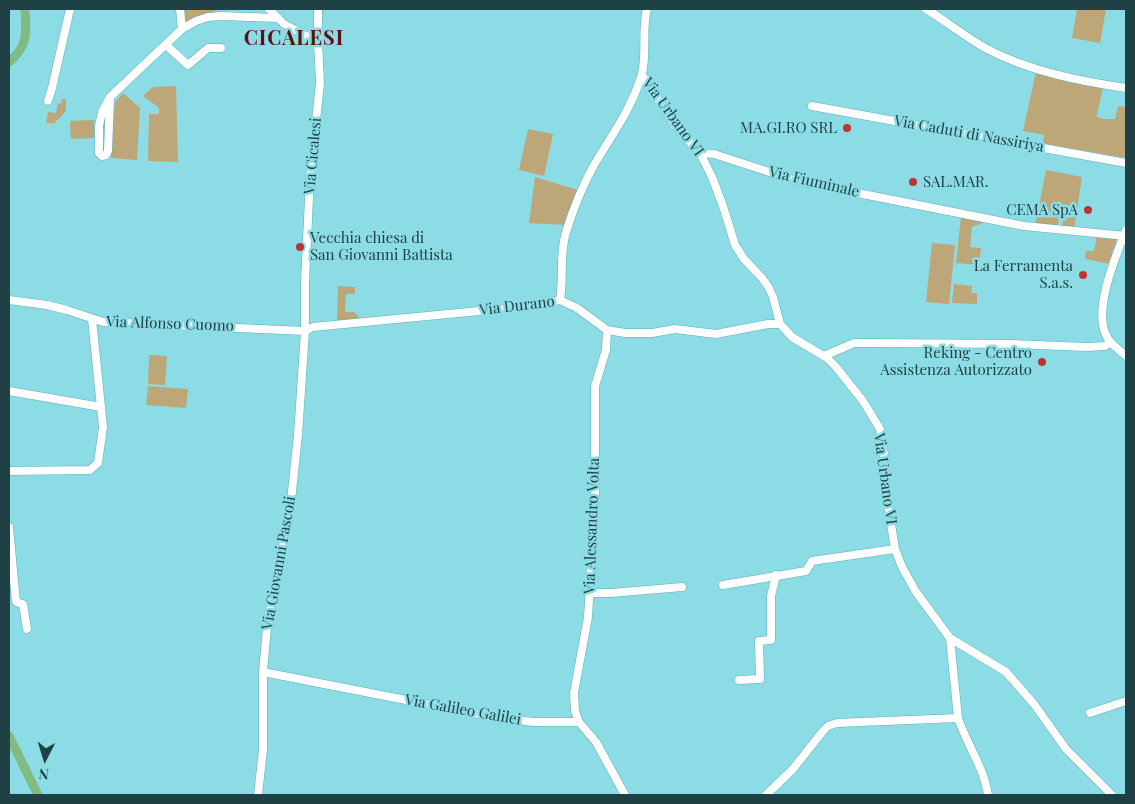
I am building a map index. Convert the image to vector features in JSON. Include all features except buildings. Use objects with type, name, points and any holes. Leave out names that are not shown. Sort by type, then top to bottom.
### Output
[{"type":"street","points":[[48,101],[70,9]]},
{"type":"street","points":[[180,9],[182,29]]},
{"type":"street","points":[[269,9],[291,29],[318,42]]},
{"type":"street","name":"Via Cicalesi","points":[[305,330],[305,282],[310,177],[320,83],[318,9]]},
{"type":"street","name":"Via Urbano VI","points":[[647,9],[643,26],[642,74],[675,126],[700,153],[712,177],[735,245],[744,259],[769,288],[780,324],[792,337],[824,356],[836,367],[863,401],[880,429],[887,499],[895,548],[910,583],[950,638],[1006,672],[1034,704],[1066,749],[1112,795]]},
{"type":"street","points":[[926,9],[1001,56],[1071,78],[1126,88]]},
{"type":"street","points":[[110,97],[108,151],[106,155],[102,156],[99,153],[99,126],[102,112],[110,97],[182,29],[219,12],[278,18]]},
{"type":"street","points":[[166,45],[188,64],[208,48],[221,48]]},
{"type":"street","points":[[560,300],[562,280],[561,252],[566,229],[595,164],[624,118],[642,74]]},
{"type":"street","name":"Via Caduti di Nassiriya","points":[[812,106],[1126,163]]},
{"type":"street","name":"Via Fiuminale","points":[[700,153],[714,154],[797,181],[1024,226],[1125,234]]},
{"type":"street","points":[[1125,234],[1111,272],[1103,303],[1103,325],[1108,338],[1126,356]]},
{"type":"street","name":"Via Alfonso Cuomo","points":[[9,300],[54,307],[92,320],[116,323],[305,330]]},
{"type":"street","name":"Via Durano","points":[[305,330],[313,327],[531,306],[560,300],[577,308],[607,330],[634,334],[675,329],[716,334],[768,324],[780,324]]},
{"type":"street","points":[[9,471],[90,470],[98,463],[103,427],[92,320]]},
{"type":"street","name":"Via Giovanni Pascoli","points":[[258,795],[264,742],[264,672],[267,627],[290,510],[298,435],[305,330]]},
{"type":"street","name":"Via Alessandro Volta","points":[[579,722],[575,711],[574,693],[585,636],[589,593],[595,497],[595,386],[606,350],[607,330]]},
{"type":"street","points":[[824,356],[854,343],[898,342],[1088,347],[1105,346],[1111,342]]},
{"type":"street","points":[[9,391],[101,407]]},
{"type":"street","points":[[9,527],[16,602],[23,604],[26,629]]},
{"type":"street","points":[[723,585],[806,571],[812,561],[895,548]]},
{"type":"street","points":[[739,680],[760,679],[759,641],[771,640],[771,596],[776,575]]},
{"type":"street","points":[[589,593],[611,594],[682,586]]},
{"type":"street","points":[[950,638],[958,718],[981,768],[988,795]]},
{"type":"street","name":"Via Galileo Galilei","points":[[264,672],[498,718],[534,722],[579,722]]},
{"type":"street","points":[[1090,713],[1126,701]]},
{"type":"street","points":[[766,795],[793,769],[828,726],[837,723],[958,718]]},
{"type":"street","points":[[579,722],[596,742],[625,795]]},
{"type":"shaded area","points":[[183,9],[213,9],[217,13],[184,25]]},
{"type":"shaded area","points":[[1077,9],[1106,9],[1100,43],[1072,38]]},
{"type":"shaded area","points":[[1036,72],[1103,88],[1097,117],[1115,119],[1118,106],[1126,107],[1126,158],[1043,144],[1044,135],[1023,131]]},
{"type":"shaded area","points":[[176,86],[178,162],[148,161],[149,114],[159,114],[159,108],[143,96],[153,87]]},
{"type":"shaded area","points":[[123,93],[140,108],[137,160],[111,158],[115,102]]},
{"type":"shaded area","points":[[62,99],[66,99],[66,111],[55,123],[46,123],[48,112],[56,113],[58,103],[61,104]]},
{"type":"shaded area","points":[[94,120],[94,138],[71,139],[70,121]]},
{"type":"shaded area","points":[[528,129],[553,134],[544,176],[519,170]]},
{"type":"shaded area","points":[[1046,170],[1082,177],[1074,230],[1062,229],[1063,220],[1059,220],[1057,228],[1035,226]]},
{"type":"shaded area","points":[[535,177],[578,190],[565,225],[529,223]]},
{"type":"shaded area","points":[[961,216],[985,222],[972,227],[970,247],[981,248],[979,265],[956,263]]},
{"type":"shaded area","points":[[1097,235],[1114,238],[1117,243],[1117,247],[1111,252],[1113,255],[1110,264],[1085,259],[1086,251],[1094,251]]},
{"type":"shaded area","points":[[932,243],[955,245],[949,304],[926,302]]},
{"type":"shaded area","points":[[954,284],[972,286],[971,293],[977,293],[977,304],[952,303]]},
{"type":"shaded area","points":[[338,286],[355,287],[355,294],[346,294],[345,312],[354,312],[363,321],[337,322]]},
{"type":"shaded area","points":[[149,355],[167,356],[165,385],[148,384]]},
{"type":"shaded area","points":[[148,386],[188,389],[186,408],[146,405]]},
{"type":"waterway","points":[[9,62],[20,50],[25,38],[25,9]]},
{"type":"waterway","points":[[9,736],[38,795]]},
{"type":"place","name":"MA.GI.RO SRL","points":[[847,128]]},
{"type":"place","name":"SAL.MAR.","points":[[913,182]]},
{"type":"place","name":"CEMA SpA","points":[[1088,210]]},
{"type":"place","name":"Vecchia chiesa di San Giovanni Battista","points":[[300,247]]},
{"type":"place","name":"La Ferramenta S.a.s.","points":[[1083,275]]},
{"type":"place","name":"Reking - Centro Assistenza Autorizzato","points":[[1042,362]]},
{"type":"district","name":"CICALESI","points":[[294,39]]}]
